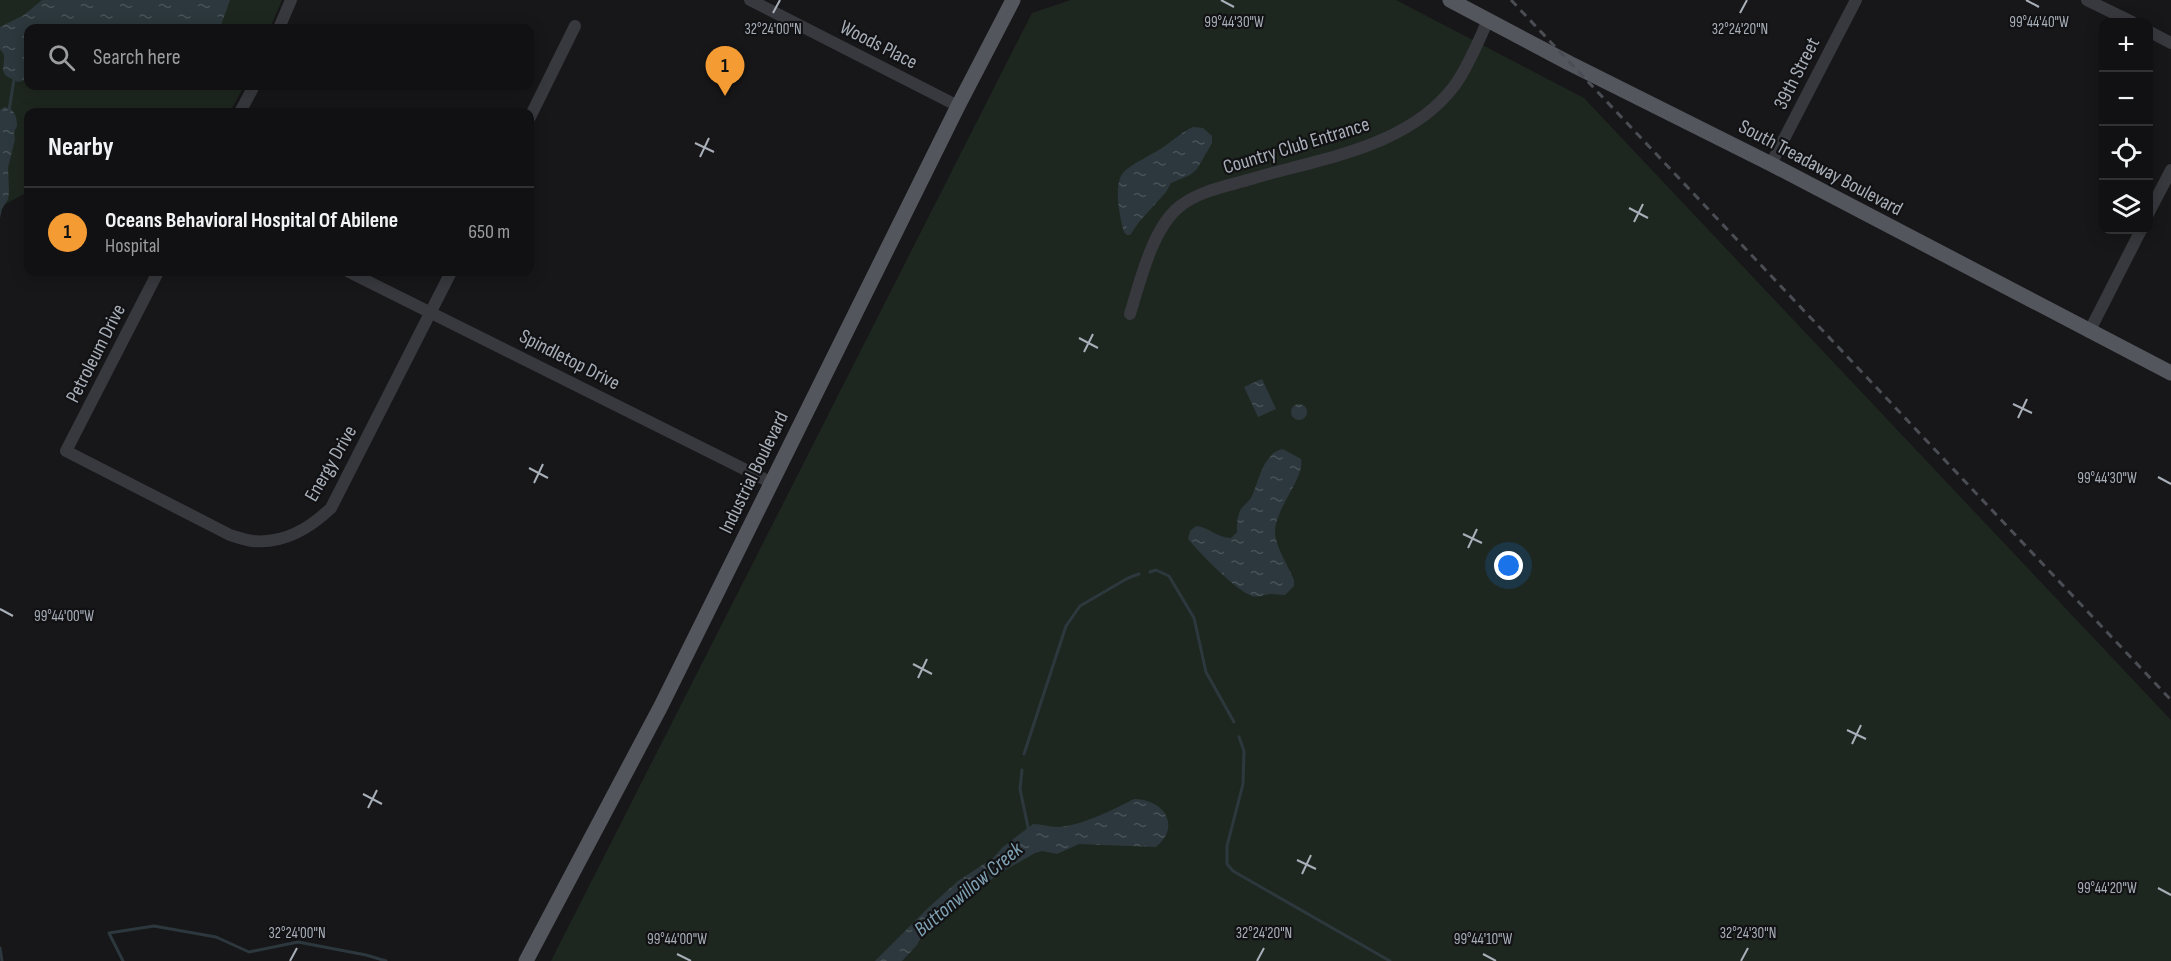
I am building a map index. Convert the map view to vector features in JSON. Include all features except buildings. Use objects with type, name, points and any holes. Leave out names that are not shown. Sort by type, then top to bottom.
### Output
[{"type":"main road","name":"Industrial Boulevard","points":[[526,961],[661,706],[958,106],[1013,0]]},
{"type":"main road","name":"South Treadaway Boulevard","points":[[1450,0],[1569,63],[1772,164],[2171,373]]},
{"type":"street","points":[[281,24],[291,0]]},
{"type":"street","name":"Woods Place","points":[[750,0],[958,106]]},
{"type":"street","name":"39th Street","points":[[1772,164],[1856,0]]},
{"type":"street","points":[[2087,0],[2124,18]]},
{"type":"street","name":"Country Club Entrance","points":[[1130,314],[1159,233],[1179,206],[1197,196],[1224,187],[1376,143],[1410,125],[1438,104],[1454,85],[1470,61],[1488,20]]},
{"type":"street","points":[[534,109],[575,26]]},
{"type":"street","points":[[2153,34],[2171,43]]},
{"type":"street","points":[[242,108],[252,90]]},
{"type":"street","points":[[2153,204],[2171,170]]},
{"type":"street","points":[[2089,332],[2139,234]]},
{"type":"street","name":"Petroleum Drive","points":[[66,451],[157,276]]},
{"type":"street","name":"Spindletop Drive","points":[[357,276],[538,364],[772,483]]},
{"type":"street","name":"Energy Drive","points":[[66,451],[230,535],[253,541],[291,536],[316,522],[331,508],[449,276]]},
{"type":"shaded area","points":[[0,0],[282,0],[272,24],[24,24],[24,90],[242,90],[232,108],[24,108],[24,194],[0,207]]},
{"type":"shaded area","points":[[1071,0],[1396,0],[1584,98],[2171,720],[2171,961],[551,961],[1032,13]]},
{"type":"water","points":[[42,0],[230,0],[221,24],[24,24],[24,80],[18,82],[6,76],[3,71],[4,56],[0,50],[0,27],[24,15]]},
{"type":"water","points":[[4,107],[14,113],[17,126],[8,168],[8,199],[0,218],[0,110]]},
{"type":"water","points":[[1193,127],[1203,128],[1212,136],[1212,143],[1197,169],[1190,175],[1171,183],[1130,235],[1127,235],[1122,226],[1118,202],[1118,185],[1123,173]]},
{"type":"water","points":[[1262,379],[1276,409],[1258,417],[1244,387]]},
{"type":"water","points":[[1296,404],[1302,404],[1307,412],[1305,418],[1296,420],[1291,415],[1291,409]]},
{"type":"water","points":[[1283,449],[1301,459],[1299,475],[1280,513],[1275,532],[1280,550],[1294,580],[1294,586],[1285,595],[1271,594],[1257,597],[1245,592],[1227,579],[1188,539],[1190,531],[1196,526],[1231,538],[1237,532],[1240,511],[1251,498],[1266,462],[1276,451]]},
{"type":"water","points":[[1134,799],[1153,803],[1166,815],[1168,830],[1164,839],[1156,847],[1079,844],[1057,854],[1042,851],[1035,853],[997,875],[941,920],[920,939],[902,961],[875,961],[958,881],[993,858],[1003,847],[1033,824],[1057,827],[1076,824],[1097,817]]},
{"type":"waterway","name":"Buttonwillow Creek","points":[[9,111],[14,79]]},
{"type":"waterway","name":"Buttonwillow Creek","points":[[1150,572],[1156,570],[1169,576],[1194,618],[1206,672],[1234,722]]},
{"type":"waterway","name":"Buttonwillow Creek","points":[[1024,754],[1066,626],[1080,606],[1139,574]]},
{"type":"waterway","name":"Buttonwillow Creek","points":[[1239,737],[1244,751],[1243,784],[1227,846],[1227,864],[1233,871],[1390,961]]},
{"type":"waterway","name":"Buttonwillow Creek","points":[[1022,770],[1020,789],[1029,832]]},
{"type":"waterway","name":"Buttonwillow Creek","points":[[123,961],[109,933],[154,926],[216,937],[249,952],[298,942],[386,961]]},
{"type":"waterway","name":"Buttonwillow Creek","points":[[0,948],[2,961]]},
{"type":"railway","points":[[1511,0],[2171,700]]},
{"type":"place","name":"Oceans Behavioral Hospital Of Abilene","points":[[725,96]]}]
